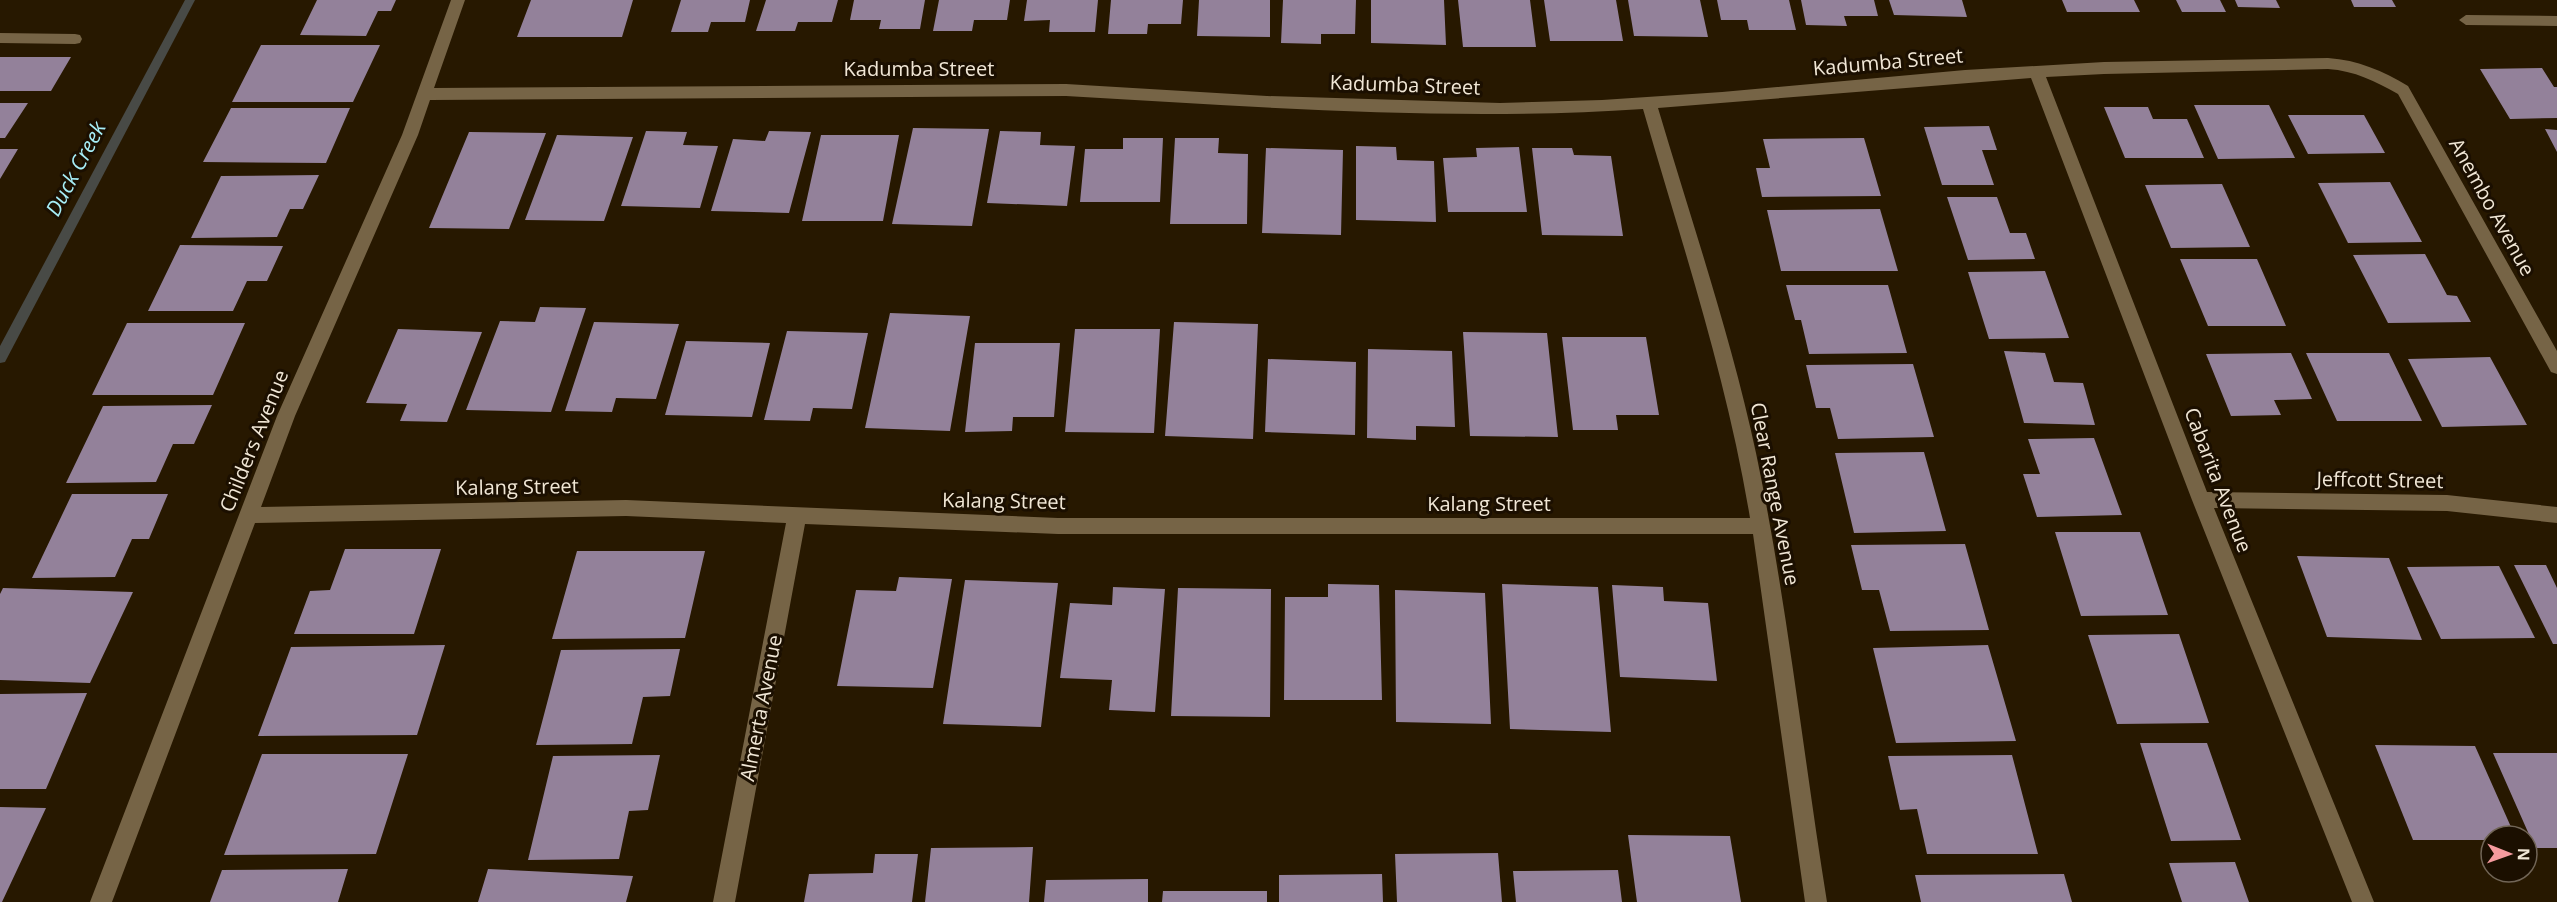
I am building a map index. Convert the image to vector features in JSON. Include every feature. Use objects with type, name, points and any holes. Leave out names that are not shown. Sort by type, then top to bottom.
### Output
[{"type":"street","name":"Childers Avenue","points":[[101,902],[286,416],[406,144],[458,0]]},
{"type":"street","points":[[2466,20],[2557,21]]},
{"type":"street","points":[[0,38],[75,39]]},
{"type":"street","name":"Kadumba Street","points":[[425,94],[1054,90],[1267,102],[1500,109],[1649,103],[1965,76],[2115,68],[2298,66],[2329,62],[2358,67],[2381,76]]},
{"type":"street","name":"Cabarita Avenue","points":[[2036,72],[2201,500],[2363,902]]},
{"type":"street","name":"Anembo Avenue","points":[[2381,76],[2403,90],[2408,97],[2557,367]]},
{"type":"street","name":"Clear Range Avenue","points":[[1649,103],[1728,368],[1747,455],[1773,608],[1816,902]]},
{"type":"street","name":"Jeffcott Street","points":[[2201,500],[2437,503],[2557,515]]},
{"type":"street","name":"Kalang Street","points":[[248,515],[626,508],[1058,526],[1759,526]]},
{"type":"street","name":"Almerta Avenue","points":[[724,902],[797,515]]},
{"type":"building","points":[[317,0],[396,0],[391,11],[378,11],[366,36],[300,35]]},
{"type":"building","points":[[531,0],[633,0],[622,37],[517,37]]},
{"type":"building","points":[[681,0],[750,0],[745,22],[711,22],[708,32],[671,32]]},
{"type":"building","points":[[766,0],[838,0],[832,22],[798,22],[795,31],[756,31]]},
{"type":"building","points":[[854,0],[925,0],[920,29],[879,29],[881,20],[850,20]]},
{"type":"building","points":[[939,0],[1010,0],[1007,20],[974,20],[972,31],[933,31]]},
{"type":"building","points":[[1027,0],[1098,0],[1095,32],[1049,32],[1050,20],[1024,21]]},
{"type":"building","points":[[1111,0],[1183,0],[1181,24],[1148,24],[1147,34],[1108,34]]},
{"type":"building","points":[[1199,0],[1270,0],[1270,37],[1197,36]]},
{"type":"building","points":[[1283,0],[1356,0],[1355,34],[1321,34],[1321,44],[1281,43]]},
{"type":"building","points":[[1371,0],[1444,0],[1446,45],[1371,43]]},
{"type":"building","points":[[1458,0],[1530,0],[1536,47],[1463,47]]},
{"type":"building","points":[[1544,0],[1616,0],[1623,41],[1550,41]]},
{"type":"building","points":[[1628,0],[1700,0],[1708,37],[1634,36]]},
{"type":"building","points":[[1717,0],[1789,0],[1796,30],[1749,30],[1747,20],[1721,20]]},
{"type":"building","points":[[1801,0],[1874,0],[1878,16],[1844,16],[1847,26],[1806,25]]},
{"type":"building","points":[[1889,0],[1962,0],[1967,17],[1894,15]]},
{"type":"building","points":[[2062,0],[2134,0],[2140,12],[2067,12]]},
{"type":"building","points":[[2176,0],[2220,0],[2226,12],[2182,12]]},
{"type":"building","points":[[2235,0],[2276,0],[2280,8],[2238,7]]},
{"type":"building","points":[[2351,0],[2392,0],[2396,7],[2354,7]]},
{"type":"building","points":[[261,45],[380,45],[353,102],[232,102]]},
{"type":"building","points":[[0,57],[71,57],[51,91],[0,91]]},
{"type":"building","points":[[2542,68],[2554,87],[2557,87],[2557,118],[2510,119],[2480,69]]},
{"type":"building","points":[[0,103],[28,103],[5,138],[0,138]]},
{"type":"building","points":[[2194,105],[2269,105],[2295,158],[2218,159]]},
{"type":"building","points":[[2104,107],[2148,107],[2153,119],[2187,119],[2204,158],[2125,158]]},
{"type":"building","points":[[231,108],[350,108],[326,163],[203,162]]},
{"type":"building","points":[[2288,115],[2364,115],[2385,153],[2308,154]]},
{"type":"building","points":[[1989,126],[1997,150],[1982,150],[1994,185],[1942,185],[1924,127]]},
{"type":"building","points":[[913,128],[989,129],[972,226],[892,224]]},
{"type":"building","points":[[2545,129],[2557,130],[2557,152]]},
{"type":"building","points":[[646,131],[687,132],[683,145],[718,146],[700,208],[621,206]]},
{"type":"building","points":[[769,131],[811,132],[789,213],[711,211],[733,139],[765,141]]},
{"type":"building","points":[[1000,131],[1041,132],[1040,145],[1075,146],[1067,206],[987,203]]},
{"type":"building","points":[[469,132],[546,133],[509,229],[429,228]]},
{"type":"building","points":[[557,135],[633,137],[604,221],[525,220]]},
{"type":"building","points":[[821,135],[899,135],[883,221],[802,221]]},
{"type":"building","points":[[1123,138],[1163,138],[1160,202],[1080,202],[1085,149],[1123,149]]},
{"type":"building","points":[[1175,138],[1219,138],[1218,153],[1248,154],[1247,224],[1170,224]]},
{"type":"building","points":[[1864,138],[1881,196],[1762,197],[1756,168],[1770,168],[1763,139]]},
{"type":"building","points":[[1356,146],[1396,147],[1397,160],[1434,161],[1436,222],[1356,220]]},
{"type":"building","points":[[1519,147],[1527,212],[1448,212],[1443,158],[1477,157],[1476,148]]},
{"type":"building","points":[[1266,148],[1343,150],[1341,235],[1262,233]]},
{"type":"building","points":[[1532,148],[1572,148],[1574,155],[1611,156],[1623,236],[1542,235]]},
{"type":"building","points":[[0,149],[18,149],[0,179]]},
{"type":"building","points":[[319,175],[303,209],[290,209],[277,237],[191,238],[221,176]]},
{"type":"building","points":[[2390,182],[2422,242],[2348,243],[2318,183]]},
{"type":"building","points":[[2222,184],[2250,247],[2171,248],[2145,185]]},
{"type":"building","points":[[1947,197],[1997,197],[2010,233],[2026,233],[2035,259],[1968,260]]},
{"type":"building","points":[[1880,209],[1898,271],[1781,271],[1767,210]]},
{"type":"building","points":[[180,245],[283,246],[267,281],[247,281],[233,311],[148,311]]},
{"type":"building","points":[[2425,254],[2447,295],[2457,296],[2471,322],[2388,323],[2353,255]]},
{"type":"building","points":[[2180,259],[2257,259],[2286,326],[2208,326]]},
{"type":"building","points":[[2045,271],[2069,338],[1989,339],[1968,272]]},
{"type":"building","points":[[1786,285],[1888,285],[1907,353],[1809,354],[1801,320],[1795,320]]},
{"type":"building","points":[[540,307],[586,308],[551,412],[466,410],[500,321],[535,322]]},
{"type":"building","points":[[890,313],[970,316],[950,431],[865,428]]},
{"type":"building","points":[[594,322],[679,324],[656,399],[616,398],[612,412],[565,411]]},
{"type":"building","points":[[1174,322],[1258,324],[1253,439],[1165,436]]},
{"type":"building","points":[[127,323],[245,323],[213,395],[92,395]]},
{"type":"building","points":[[398,329],[482,332],[447,422],[400,421],[407,404],[366,403]]},
{"type":"building","points":[[1075,329],[1160,329],[1154,433],[1065,432]]},
{"type":"building","points":[[787,331],[868,333],[852,409],[813,408],[810,421],[764,420]]},
{"type":"building","points":[[1463,332],[1547,333],[1558,437],[1470,436]]},
{"type":"building","points":[[1562,337],[1646,337],[1659,415],[1616,415],[1618,430],[1573,430]]},
{"type":"building","points":[[686,341],[770,343],[752,417],[665,415]]},
{"type":"building","points":[[975,343],[1060,343],[1054,417],[1013,417],[1012,431],[965,432]]},
{"type":"building","points":[[1368,349],[1452,351],[1455,427],[1416,426],[1416,440],[1367,438]]},
{"type":"building","points":[[2004,351],[2045,353],[2054,382],[2083,383],[2095,425],[2024,423]]},
{"type":"building","points":[[2291,353],[2312,399],[2274,400],[2281,415],[2231,416],[2206,354]]},
{"type":"building","points":[[2306,353],[2389,353],[2422,421],[2337,421]]},
{"type":"building","points":[[2490,357],[2527,425],[2442,427],[2408,359]]},
{"type":"building","points":[[1268,359],[1356,362],[1355,435],[1265,432]]},
{"type":"building","points":[[1913,364],[1934,437],[1838,439],[1830,408],[1816,408],[1806,365]]},
{"type":"building","points":[[212,405],[194,444],[173,444],[156,482],[66,483],[103,406]]},
{"type":"building","points":[[2094,438],[2122,515],[2037,517],[2023,474],[2040,474],[2028,439]]},
{"type":"building","points":[[1924,452],[1946,531],[1854,533],[1835,453]]},
{"type":"building","points":[[72,494],[168,494],[149,539],[132,539],[115,577],[32,578]]},
{"type":"building","points":[[2055,532],[2140,532],[2168,615],[2081,616]]},
{"type":"building","points":[[1965,544],[1989,630],[1890,631],[1879,590],[1862,590],[1851,545]]},
{"type":"building","points":[[345,549],[441,549],[414,634],[294,634],[310,591],[330,590]]},
{"type":"building","points":[[577,551],[705,551],[685,638],[552,639]]},
{"type":"building","points":[[2297,556],[2389,558],[2422,640],[2327,637]]},
{"type":"building","points":[[2514,565],[2546,565],[2557,588],[2557,644],[2553,644]]},
{"type":"building","points":[[2499,566],[2535,638],[2441,639],[2407,567]]},
{"type":"building","points":[[899,577],[952,579],[933,688],[837,686],[856,590],[896,591]]},
{"type":"building","points":[[965,580],[1058,583],[1041,727],[943,724]]},
{"type":"building","points":[[1328,584],[1379,585],[1382,700],[1284,700],[1285,597],[1328,597]]},
{"type":"building","points":[[1502,584],[1598,587],[1611,732],[1510,729]]},
{"type":"building","points":[[1612,585],[1663,587],[1664,601],[1708,603],[1717,681],[1620,677]]},
{"type":"building","points":[[1113,587],[1165,589],[1155,712],[1109,710],[1112,680],[1060,678],[1070,603],[1112,605]]},
{"type":"building","points":[[3,588],[133,592],[90,683],[0,680],[0,594]]},
{"type":"building","points":[[1178,588],[1271,589],[1270,717],[1171,716]]},
{"type":"building","points":[[1395,590],[1485,593],[1491,724],[1396,722]]},
{"type":"building","points":[[2179,634],[2209,723],[2117,724],[2088,635]]},
{"type":"building","points":[[445,645],[417,735],[258,736],[291,647]]},
{"type":"building","points":[[1988,645],[2016,741],[1896,743],[1873,648]]},
{"type":"building","points":[[680,649],[670,696],[643,697],[632,744],[536,745],[561,650]]},
{"type":"building","points":[[87,693],[46,789],[0,789],[0,694]]},
{"type":"building","points":[[2140,743],[2207,743],[2241,840],[2171,841]]},
{"type":"building","points":[[2375,745],[2475,746],[2510,824],[2479,824],[2479,840],[2413,840]]},
{"type":"building","points":[[2493,753],[2557,753],[2557,848],[2539,848],[2539,824],[2524,824]]},
{"type":"building","points":[[262,754],[408,754],[376,854],[224,855]]},
{"type":"building","points":[[660,755],[648,810],[629,811],[619,859],[528,860],[553,756]]},
{"type":"building","points":[[2012,755],[2038,854],[1927,854],[1917,809],[1900,810],[1888,756]]},
{"type":"building","points":[[0,807],[46,808],[2,902],[0,902]]},
{"type":"building","points":[[1628,835],[1730,836],[1741,902],[1637,902]]},
{"type":"building","points":[[1033,847],[1029,902],[925,902],[931,848]]},
{"type":"building","points":[[1498,853],[1502,902],[1397,902],[1395,854]]},
{"type":"building","points":[[875,854],[918,854],[912,902],[804,902],[809,874],[873,873]]},
{"type":"building","points":[[2235,862],[2249,902],[2182,902],[2169,863]]},
{"type":"building","points":[[348,869],[338,902],[210,902],[222,870]]},
{"type":"building","points":[[488,869],[633,876],[626,902],[478,902]]},
{"type":"building","points":[[1618,870],[1622,902],[1516,902],[1513,871]]},
{"type":"building","points":[[1382,874],[1383,902],[1279,902],[1279,875]]},
{"type":"building","points":[[2064,874],[2072,902],[1921,902],[1915,875]]},
{"type":"building","points":[[1148,879],[1148,902],[1044,902],[1046,880]]},
{"type":"building","points":[[1163,891],[1267,891],[1267,902],[1162,902]]},
{"type":"waterway","name":"Duck Creek","points":[[0,358],[190,0]]}]
